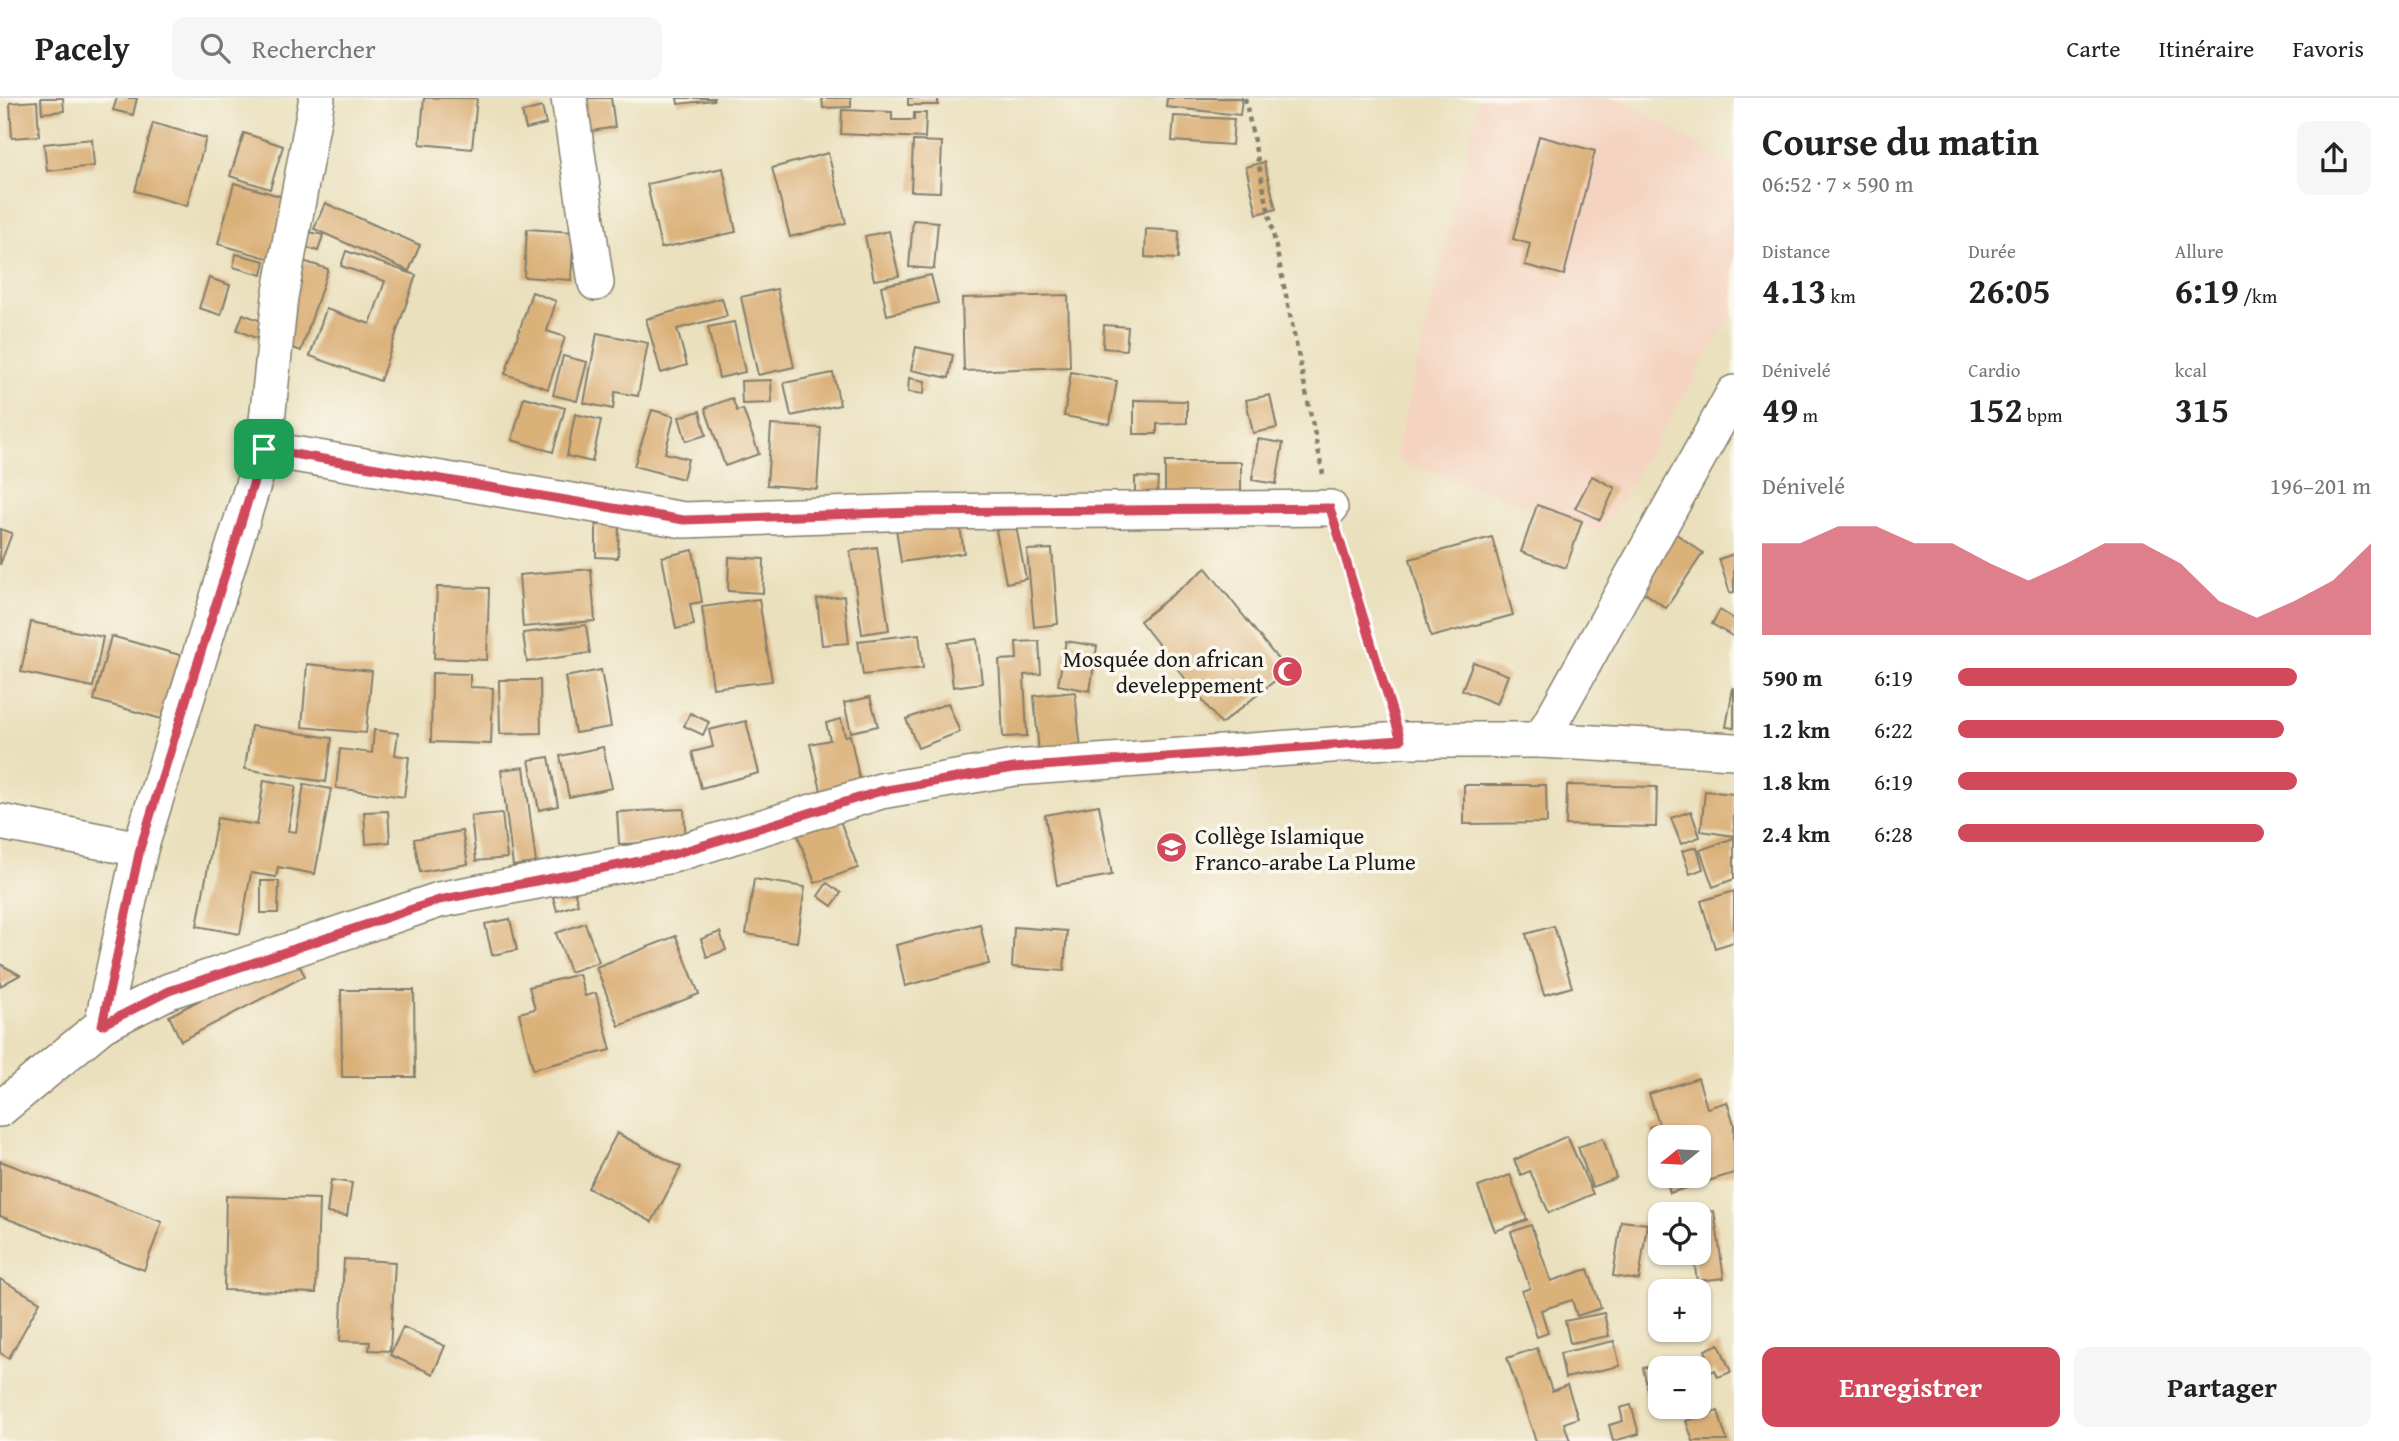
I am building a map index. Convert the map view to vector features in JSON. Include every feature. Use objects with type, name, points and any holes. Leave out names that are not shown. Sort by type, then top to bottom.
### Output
[{"type":"street","points":[[102,1025],[140,849],[264,449],[280,297],[317,98]]},
{"type":"street","points":[[569,98],[596,283]]},
{"type":"street","points":[[1541,740],[1734,393]]},
{"type":"street","points":[[264,449],[684,520],[915,512],[1330,508]]},
{"type":"street","points":[[0,1108],[102,1025],[169,991],[439,900],[671,855],[881,791],[1014,768],[1401,740],[1541,740],[1734,751]]},
{"type":"street","points":[[0,822],[140,849]]},
{"type":"path","points":[[1245,98],[1330,508],[1401,740]]},
{"type":"shaded area","points":[[1479,98],[1621,98],[1734,168],[1734,311],[1601,533],[1395,459]]},
{"type":"building","points":[[41,98],[63,98],[64,111],[42,113]]},
{"type":"building","points":[[117,98],[137,98],[133,115],[113,110]]},
{"type":"building","points":[[424,98],[477,98],[472,149],[420,144]]},
{"type":"building","points":[[581,98],[611,98],[615,127],[586,132]]},
{"type":"building","points":[[677,98],[714,98],[714,100],[678,104]]},
{"type":"building","points":[[822,98],[851,98],[851,107],[823,108]]},
{"type":"building","points":[[908,98],[938,98],[938,105],[908,105]]},
{"type":"building","points":[[1167,98],[1242,98],[1240,115],[1166,107]]},
{"type":"building","points":[[37,101],[39,136],[12,138],[10,103]]},
{"type":"building","points":[[542,107],[546,124],[526,129],[522,112]]},
{"type":"building","points":[[842,110],[892,112],[892,120],[914,120],[914,113],[926,113],[925,138],[841,134]]},
{"type":"building","points":[[1174,116],[1234,119],[1232,145],[1172,141]]},
{"type":"building","points":[[153,123],[206,138],[187,206],[135,191]]},
{"type":"building","points":[[244,133],[283,146],[270,189],[230,176]]},
{"type":"building","points":[[1539,136],[1595,151],[1564,275],[1525,265],[1530,244],[1513,239]]},
{"type":"building","points":[[92,139],[94,166],[47,171],[44,144]]},
{"type":"building","points":[[913,141],[942,142],[940,192],[911,191]]},
{"type":"building","points":[[828,153],[846,223],[790,237],[772,168]]},
{"type":"building","points":[[1264,162],[1276,209],[1257,214],[1246,167]]},
{"type":"building","points":[[723,168],[736,232],[661,248],[647,184]]},
{"type":"building","points":[[234,183],[287,198],[271,259],[218,244]]},
{"type":"building","points":[[325,203],[420,245],[409,271],[314,229]]},
{"type":"building","points":[[913,220],[938,222],[934,269],[909,267]]},
{"type":"building","points":[[527,229],[574,232],[571,280],[524,277]]},
{"type":"building","points":[[1146,229],[1179,231],[1178,259],[1145,257]]},
{"type":"building","points":[[889,231],[899,276],[874,280],[865,236]]},
{"type":"building","points":[[309,232],[323,235],[318,251],[304,247]]},
{"type":"building","points":[[346,251],[416,275],[380,381],[310,356],[326,309],[370,324],[385,281],[341,266]]},
{"type":"building","points":[[236,254],[265,261],[262,275],[233,267]]},
{"type":"building","points":[[303,261],[328,269],[301,351],[276,342]]},
{"type":"building","points":[[931,275],[938,303],[887,315],[881,286]]},
{"type":"building","points":[[209,278],[230,285],[221,315],[199,308]]},
{"type":"building","points":[[777,289],[794,367],[758,375],[741,297]]},
{"type":"building","points":[[532,292],[556,301],[547,331],[565,337],[548,389],[505,374]]},
{"type":"building","points":[[1068,295],[1070,367],[964,371],[962,298]]},
{"type":"building","points":[[722,298],[727,316],[677,329],[687,365],[661,373],[646,319]]},
{"type":"building","points":[[243,314],[264,322],[258,339],[237,330]]},
{"type":"building","points":[[734,322],[745,372],[719,378],[708,327]]},
{"type":"building","points":[[1104,325],[1128,327],[1126,350],[1103,348]]},
{"type":"building","points":[[597,333],[648,343],[638,396],[615,392],[613,409],[584,403]]},
{"type":"building","points":[[916,347],[953,355],[949,378],[911,370]]},
{"type":"building","points":[[563,356],[587,362],[577,401],[553,395]]},
{"type":"building","points":[[1071,372],[1117,381],[1110,424],[1064,416]]},
{"type":"building","points":[[833,373],[840,405],[791,416],[784,383]]},
{"type":"building","points":[[909,378],[925,381],[924,394],[908,392]]},
{"type":"building","points":[[771,380],[772,403],[742,404],[741,381]]},
{"type":"building","points":[[1270,395],[1277,428],[1253,433],[1246,400]]},
{"type":"building","points":[[524,397],[565,408],[553,452],[512,440]]},
{"type":"building","points":[[732,398],[737,411],[743,409],[759,454],[725,466],[705,408]]},
{"type":"building","points":[[1134,400],[1187,401],[1187,423],[1157,424],[1157,434],[1134,434]]},
{"type":"building","points":[[652,410],[674,416],[665,453],[688,459],[683,479],[634,466]]},
{"type":"building","points":[[700,411],[706,435],[686,441],[679,417]]},
{"type":"building","points":[[575,414],[601,420],[592,462],[567,456]]},
{"type":"building","points":[[771,425],[821,428],[817,489],[767,485]]},
{"type":"building","points":[[1258,439],[1283,443],[1276,484],[1252,480]]},
{"type":"building","points":[[1165,462],[1241,462],[1241,496],[1165,495]]},
{"type":"building","points":[[1592,476],[1615,488],[1600,520],[1575,508]]},
{"type":"building","points":[[1135,477],[1158,478],[1157,494],[1135,493]]},
{"type":"building","points":[[1537,505],[1582,521],[1566,568],[1521,552]]},
{"type":"building","points":[[959,519],[964,553],[901,562],[896,529]]},
{"type":"building","points":[[596,525],[619,525],[618,558],[596,557]]},
{"type":"building","points":[[1016,526],[1026,579],[1006,583],[996,530]]},
{"type":"building","points":[[0,529],[12,533],[0,565]]},
{"type":"building","points":[[1675,533],[1703,553],[1666,608],[1638,588]]},
{"type":"building","points":[[1492,537],[1513,615],[1431,637],[1410,559]]},
{"type":"building","points":[[877,547],[889,630],[862,634],[850,551]]},
{"type":"building","points":[[1052,549],[1058,624],[1034,627],[1027,550]]},
{"type":"building","points":[[693,550],[702,602],[690,604],[694,625],[676,629],[662,557]]},
{"type":"building","points":[[1734,554],[1734,592],[1730,593],[1719,559]]},
{"type":"building","points":[[729,557],[764,559],[763,593],[728,591]]},
{"type":"building","points":[[1206,568],[1287,671],[1221,724],[1140,621]]},
{"type":"building","points":[[591,569],[595,621],[523,627],[519,575]]},
{"type":"building","points":[[437,587],[489,588],[487,660],[434,658]]},
{"type":"building","points":[[844,596],[849,643],[822,645],[817,599]]},
{"type":"building","points":[[759,599],[772,681],[713,688],[702,607]]},
{"type":"building","points":[[1720,610],[1734,619],[1734,637],[1712,624]]},
{"type":"building","points":[[31,622],[103,637],[93,687],[21,672]]},
{"type":"building","points":[[586,625],[590,653],[527,662],[523,633]]},
{"type":"building","points":[[919,634],[923,668],[863,675],[858,641]]},
{"type":"building","points":[[111,636],[187,657],[169,721],[94,700]]},
{"type":"building","points":[[977,639],[982,683],[953,687],[948,643]]},
{"type":"building","points":[[1039,641],[1041,674],[1024,675],[1027,736],[1003,737],[999,660],[1017,659],[1016,642]]},
{"type":"building","points":[[1066,641],[1097,646],[1090,691],[1058,685]]},
{"type":"building","points":[[1473,662],[1508,675],[1497,704],[1462,690]]},
{"type":"building","points":[[307,664],[372,671],[366,733],[302,727]]},
{"type":"building","points":[[601,670],[611,727],[575,733],[565,677]]},
{"type":"building","points":[[432,673],[470,674],[470,687],[493,688],[491,744],[431,742]]},
{"type":"building","points":[[499,680],[540,680],[541,733],[500,734]]},
{"type":"building","points":[[1734,688],[1734,728],[1726,727]]},
{"type":"building","points":[[1075,692],[1081,750],[1039,754],[1034,696]]},
{"type":"building","points":[[870,697],[878,726],[851,732],[844,703]]},
{"type":"building","points":[[948,703],[960,732],[918,748],[906,719]]},
{"type":"building","points":[[690,713],[709,722],[703,735],[684,726]]},
{"type":"building","points":[[841,719],[845,736],[850,735],[861,786],[822,795],[810,744],[830,740],[826,723]]},
{"type":"building","points":[[746,721],[759,773],[701,788],[692,752],[713,747],[709,730]]},
{"type":"building","points":[[251,726],[332,738],[326,782],[245,769]]},
{"type":"building","points":[[374,730],[398,733],[395,755],[409,757],[404,797],[336,788],[340,749],[372,753]]},
{"type":"building","points":[[603,747],[612,788],[569,797],[560,756]]},
{"type":"building","points":[[549,757],[558,806],[539,810],[529,760]]},
{"type":"building","points":[[524,767],[536,863],[513,866],[501,770]]},
{"type":"building","points":[[264,780],[296,786],[288,831],[296,832],[304,784],[331,789],[315,874],[278,867],[276,877],[251,873],[240,934],[197,926],[217,818],[257,825]]},
{"type":"building","points":[[1464,785],[1546,785],[1547,823],[1464,824]]},
{"type":"building","points":[[1567,785],[1657,787],[1656,827],[1566,825]]},
{"type":"building","points":[[1705,791],[1734,794],[1734,836],[1701,831]]},
{"type":"building","points":[[1099,805],[1112,875],[1057,885],[1045,815]]},
{"type":"building","points":[[684,809],[686,842],[619,844],[617,812]]},
{"type":"building","points":[[388,811],[390,842],[366,844],[364,812]]},
{"type":"building","points":[[1691,811],[1700,837],[1681,844],[1671,818]]},
{"type":"building","points":[[502,813],[507,858],[476,861],[471,816]]},
{"type":"building","points":[[837,813],[858,868],[815,883],[795,828]]},
{"type":"building","points":[[462,831],[468,864],[420,872],[414,839]]},
{"type":"building","points":[[1734,838],[1734,879],[1713,887],[1700,850]]},
{"type":"building","points":[[1697,847],[1703,869],[1690,874],[1682,851]]},
{"type":"building","points":[[754,879],[805,887],[797,942],[746,934]]},
{"type":"building","points":[[261,881],[279,881],[278,913],[261,913]]},
{"type":"building","points":[[827,883],[841,893],[832,906],[818,896]]},
{"type":"building","points":[[574,890],[578,904],[557,911],[553,897]]},
{"type":"building","points":[[1734,891],[1734,942],[1715,948],[1701,901]]},
{"type":"building","points":[[510,919],[517,950],[492,955],[485,924]]},
{"type":"building","points":[[585,923],[599,962],[570,972],[556,933]]},
{"type":"building","points":[[980,924],[989,964],[905,986],[896,945]]},
{"type":"building","points":[[1554,926],[1572,987],[1544,995],[1526,934]]},
{"type":"building","points":[[1014,927],[1067,931],[1064,971],[1012,967]]},
{"type":"building","points":[[720,932],[726,950],[707,957],[701,939]]},
{"type":"building","points":[[676,936],[699,994],[619,1026],[596,967]]},
{"type":"building","points":[[292,952],[305,976],[181,1041],[169,1016]]},
{"type":"building","points":[[0,964],[20,975],[0,986]]},
{"type":"building","points":[[579,974],[585,996],[596,993],[611,1050],[533,1069],[519,1013],[535,1009],[529,987]]},
{"type":"building","points":[[341,990],[414,990],[415,1077],[342,1077]]},
{"type":"building","points":[[1698,1078],[1707,1108],[1727,1102],[1734,1124],[1734,1173],[1712,1180],[1712,1125],[1656,1125],[1659,1124],[1649,1094]]},
{"type":"building","points":[[617,1133],[681,1167],[652,1222],[588,1188]]},
{"type":"building","points":[[1567,1136],[1593,1194],[1549,1213],[1530,1171],[1521,1175],[1514,1160]]},
{"type":"building","points":[[1603,1138],[1616,1178],[1592,1187],[1578,1147]]},
{"type":"building","points":[[0,1161],[162,1222],[144,1270],[0,1216]]},
{"type":"building","points":[[1510,1175],[1527,1220],[1495,1231],[1478,1187]]},
{"type":"building","points":[[331,1180],[352,1183],[347,1216],[327,1213]]},
{"type":"building","points":[[1669,1188],[1686,1188],[1670,1193]]},
{"type":"building","points":[[226,1196],[319,1199],[316,1293],[224,1290]]},
{"type":"building","points":[[1711,1211],[1714,1211],[1724,1278],[1697,1279],[1695,1265],[1711,1265]]},
{"type":"building","points":[[1621,1221],[1647,1224],[1639,1280],[1613,1276]]},
{"type":"building","points":[[1531,1225],[1551,1281],[1588,1269],[1601,1308],[1577,1316],[1572,1300],[1541,1310],[1548,1333],[1537,1337],[1522,1291],[1530,1288],[1511,1232]]},
{"type":"building","points":[[344,1259],[395,1262],[390,1351],[369,1350],[370,1342],[340,1341]]},
{"type":"building","points":[[0,1279],[40,1302],[9,1358],[0,1353]]},
{"type":"building","points":[[1604,1313],[1609,1336],[1570,1343],[1565,1321]]},
{"type":"building","points":[[403,1327],[445,1346],[433,1374],[390,1355]]},
{"type":"building","points":[[1614,1341],[1620,1366],[1565,1378],[1560,1353]]},
{"type":"building","points":[[1719,1344],[1731,1372],[1718,1377],[1715,1370],[1711,1372],[1711,1356],[1707,1356],[1705,1350]]},
{"type":"building","points":[[1537,1348],[1552,1391],[1567,1385],[1578,1418],[1564,1423],[1570,1441],[1536,1441],[1507,1358]]},
{"type":"building","points":[[1648,1367],[1648,1390],[1643,1368]]},
{"type":"building","points":[[1631,1405],[1639,1434],[1613,1441],[1609,1425],[1623,1421],[1620,1408]]},
{"type":"building","points":[[1718,1411],[1727,1441],[1693,1441],[1686,1421],[1711,1419],[1711,1413]]},
{"type":"place","name":"Mosquée don african develeppement","points":[[1287,671]]},
{"type":"place","name":"Collège Islamique Franco-arabe La Plume","points":[[1172,848]]},
{"type":"route","points":[[264,449],[684,520],[915,512],[1330,508],[1401,740],[1014,768],[881,791],[671,855],[439,900],[169,991],[102,1025],[140,849],[264,449]]}]
